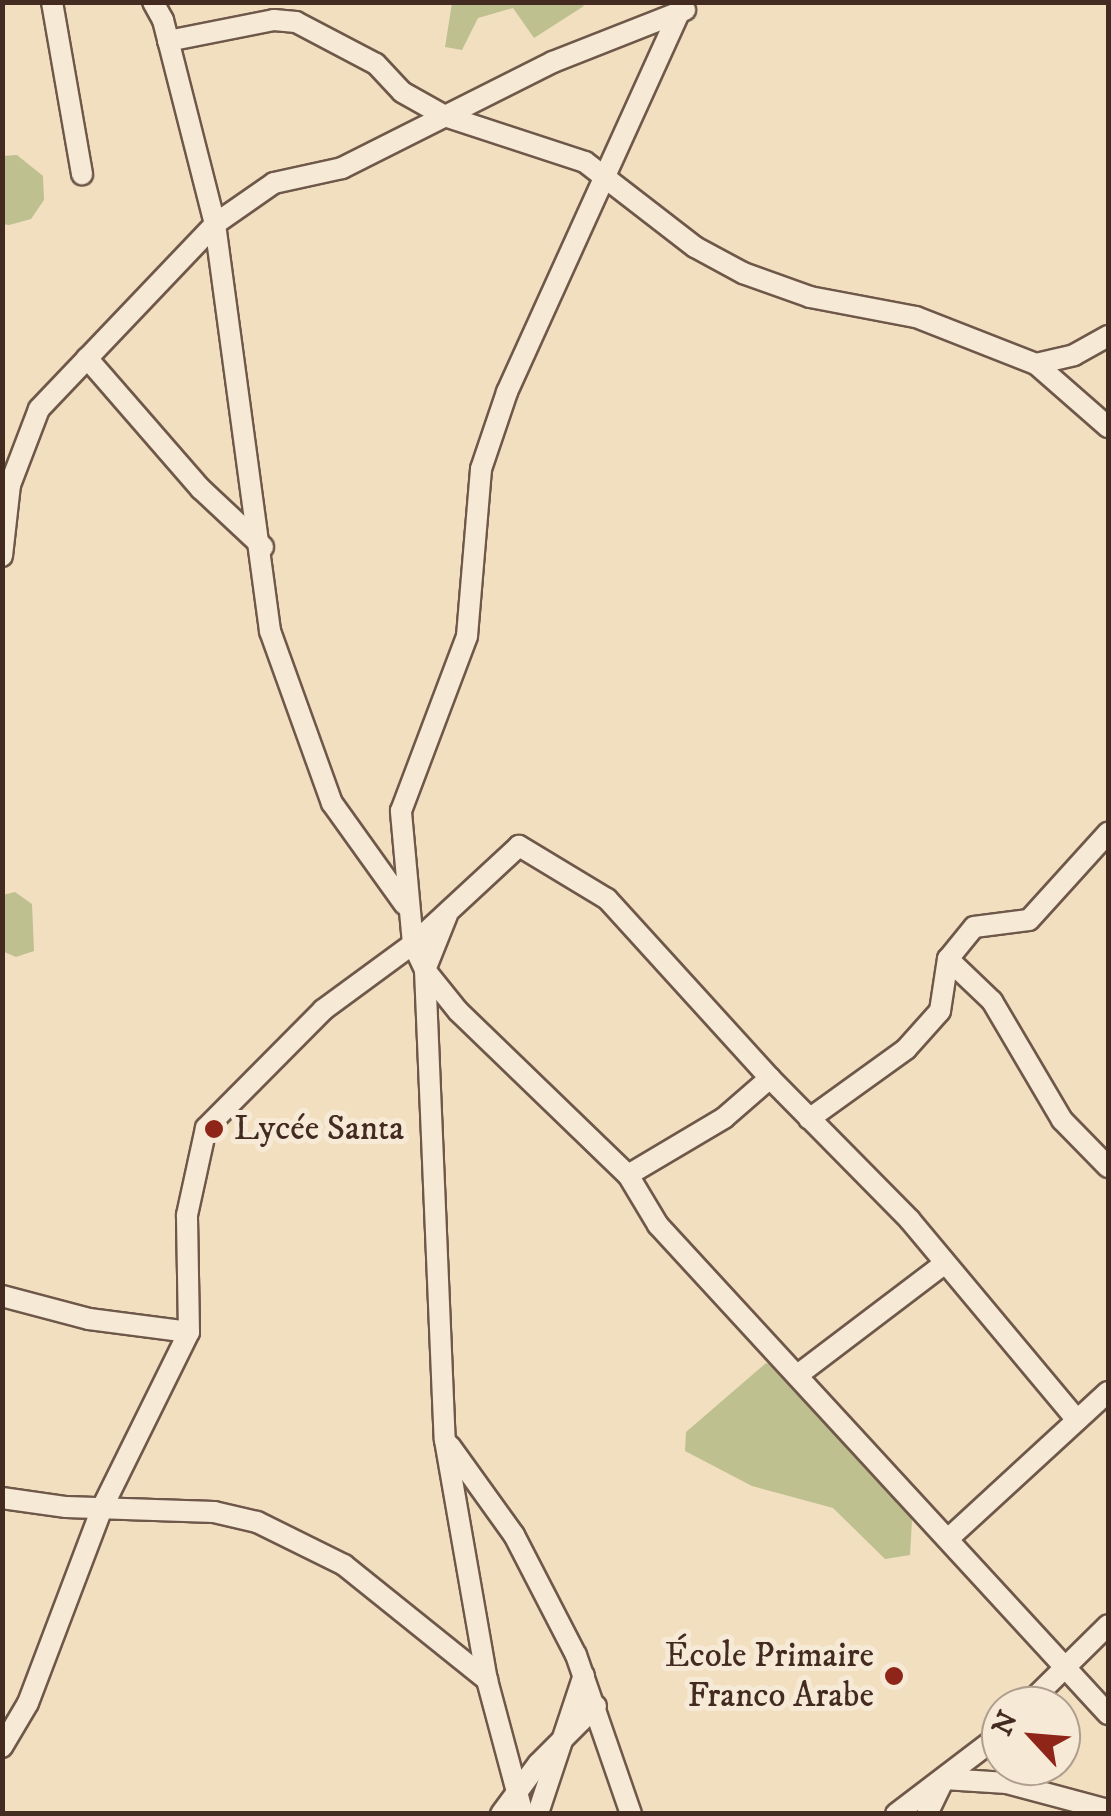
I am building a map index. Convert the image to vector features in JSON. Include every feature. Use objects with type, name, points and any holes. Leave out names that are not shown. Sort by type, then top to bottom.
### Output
[{"type":"street","points":[[52,2],[82,174]]},
{"type":"street","points":[[153,2],[168,40],[215,224],[263,547],[270,631],[332,803],[406,906]]},
{"type":"street","points":[[2,556],[10,485],[39,409],[215,224],[274,184],[342,168],[553,62],[686,6]]},
{"type":"street","points":[[531,1812],[518,1789],[487,1680],[446,1440],[424,970],[413,944],[406,906],[401,811],[467,636],[481,469],[507,392],[610,178],[686,6]]},
{"type":"street","points":[[168,40],[274,20],[296,22],[376,64],[402,92],[445,116],[584,162],[610,178],[695,248],[743,273],[810,298],[916,317],[1036,364],[1108,427]]},
{"type":"street","points":[[1036,364],[1074,355],[1108,336]]},
{"type":"street","points":[[87,358],[201,490],[263,547]]},
{"type":"street","points":[[809,1119],[906,1049],[940,1010],[948,959],[974,926],[1029,920],[1108,833]]},
{"type":"street","points":[[2,1747],[28,1703],[102,1508],[190,1332],[187,1215],[206,1128],[323,1010],[413,944],[519,846],[608,899],[945,1263],[1077,1420]]},
{"type":"street","points":[[424,970],[450,907]]},
{"type":"street","points":[[948,959],[992,1001],[1062,1120],[1108,1167]]},
{"type":"street","points":[[424,970],[628,1174],[658,1226],[799,1374],[1108,1714]]},
{"type":"street","points":[[628,1174],[724,1118],[770,1078]]},
{"type":"street","points":[[799,1374],[945,1263]]},
{"type":"street","points":[[2,1296],[89,1319],[190,1332]]},
{"type":"street","points":[[948,1540],[1108,1392]]},
{"type":"street","points":[[446,1440],[514,1534],[584,1676],[631,1814]]},
{"type":"street","points":[[2,1498],[102,1508],[214,1512],[257,1522],[344,1565],[487,1680]]},
{"type":"street","points":[[1044,1686],[1108,1625]]},
{"type":"street","points":[[531,1812],[584,1676]]},
{"type":"street","points":[[501,1814],[518,1789],[596,1706]]},
{"type":"street","points":[[896,1814],[981,1750]]},
{"type":"street","points":[[944,1779],[1007,1783],[1108,1810]]},
{"type":"street","points":[[927,1814],[944,1779]]},
{"type":"green space","points":[[452,3],[584,6],[534,38],[513,8],[478,18],[462,50],[445,47]]},
{"type":"green space","points":[[17,155],[43,176],[44,200],[31,219],[9,225],[3,224],[3,156]]},
{"type":"green space","points":[[15,892],[32,904],[34,951],[16,957],[2,951],[3,895]]},
{"type":"green space","points":[[766,1363],[786,1372],[889,1483],[912,1520],[910,1555],[885,1559],[833,1508],[752,1486],[685,1451],[686,1432]]},
{"type":"place","name":"Lycée Santa","points":[[214,1129]]},
{"type":"place","name":"École Primaire Franco Arabe","points":[[894,1676]]}]
